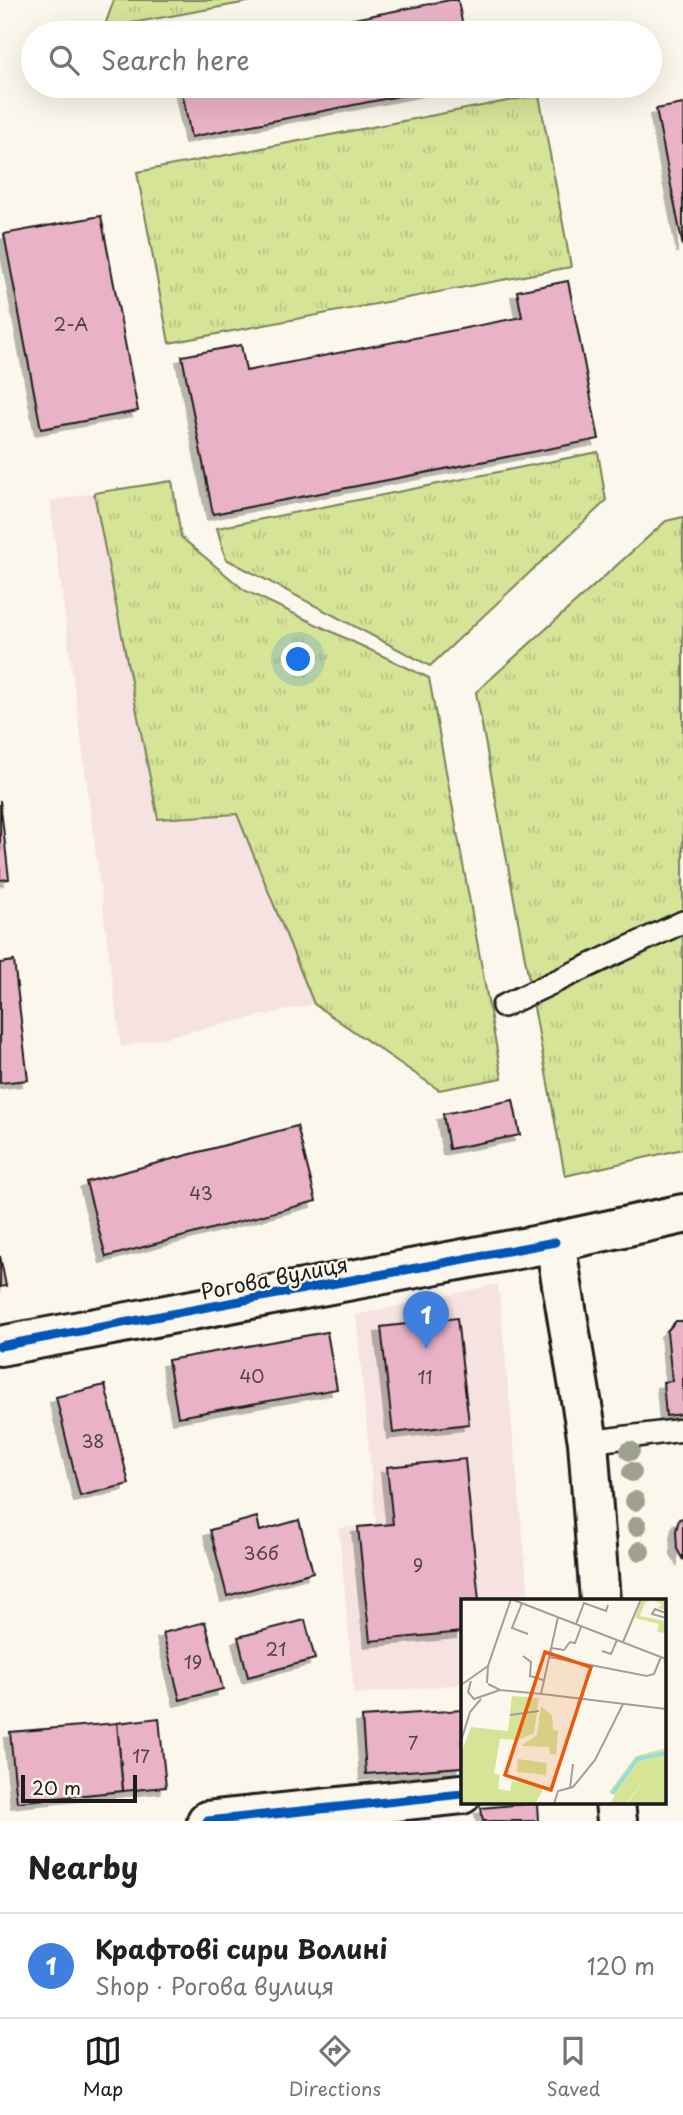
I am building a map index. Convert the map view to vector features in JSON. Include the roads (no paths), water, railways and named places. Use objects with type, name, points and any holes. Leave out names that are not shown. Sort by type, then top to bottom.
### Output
[{"type":"street","name":"Рогова вулиця","points":[[0,1346],[555,1242],[683,1214]]},
{"type":"street","points":[[555,1242],[588,1442],[600,1599]]},
{"type":"street","points":[[207,1821],[461,1794]]},
{"type":"lane","points":[[503,1006],[683,922]]},
{"type":"lane","points":[[588,1442],[683,1430]]},
{"type":"place","name":"Крафтові сири Волині","points":[[426,1349]]}]
